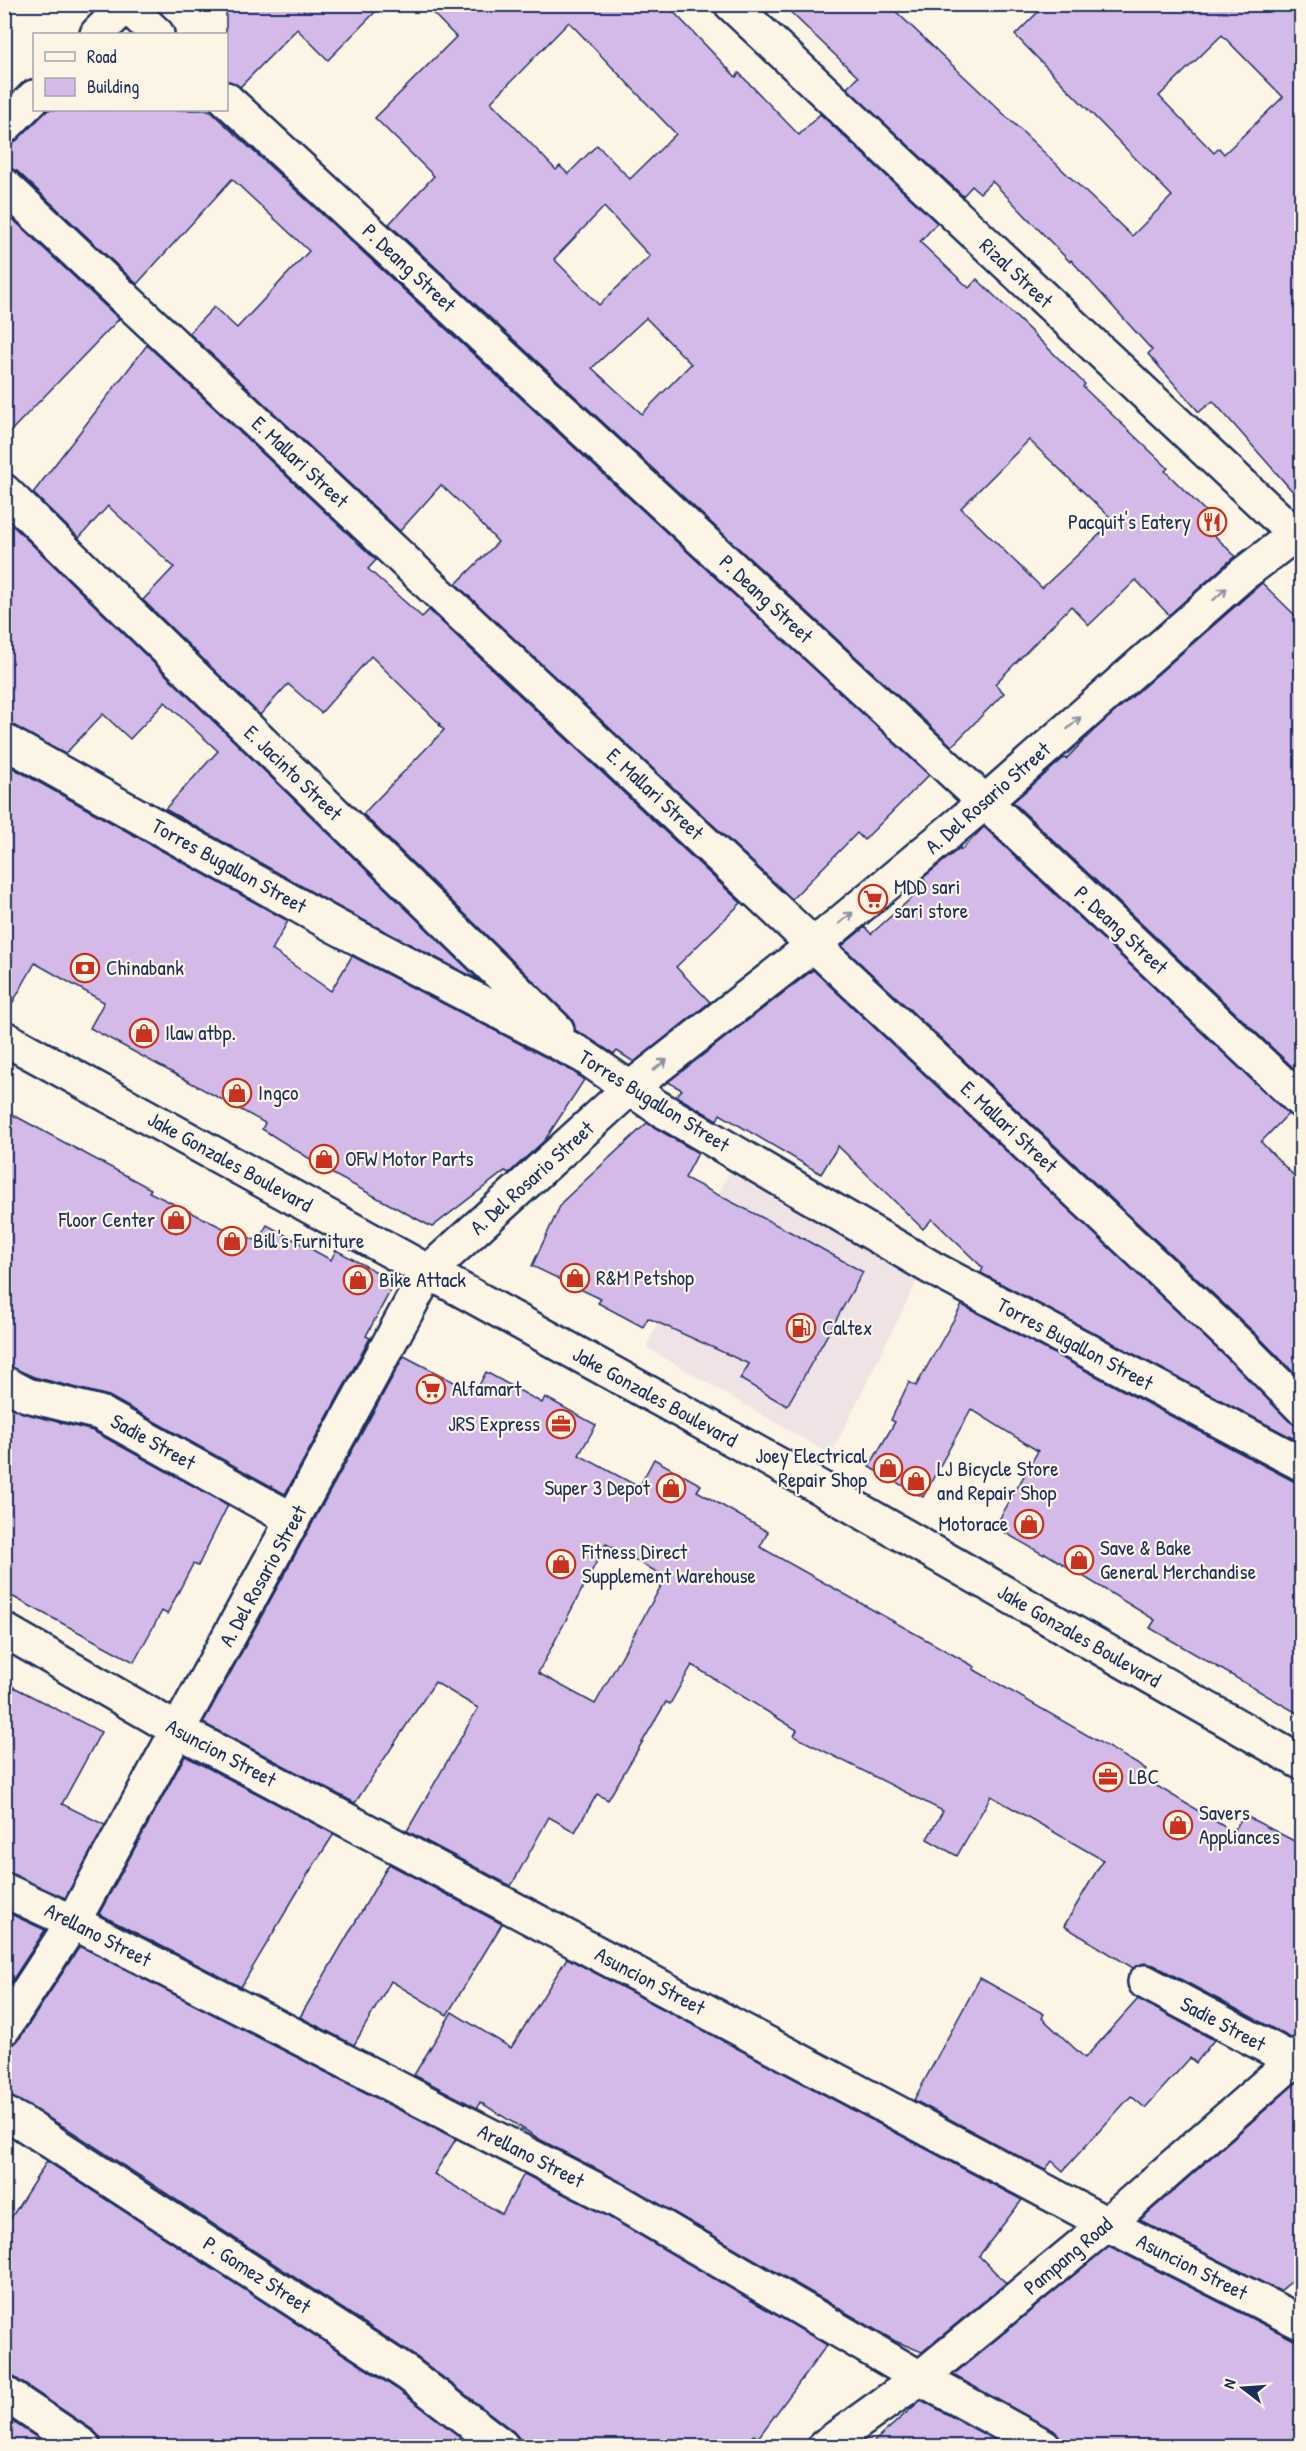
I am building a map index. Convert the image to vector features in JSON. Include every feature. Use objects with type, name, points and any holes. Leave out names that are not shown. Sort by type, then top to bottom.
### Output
[{"type":"street","name":"Rizal Street","points":[[731,4],[1299,535]]},
{"type":"street","points":[[98,33],[126,5],[156,33]]},
{"type":"street","points":[[4,127],[33,98]]},
{"type":"street","name":"P. Deang Street","points":[[228,101],[985,802],[1302,1102]]},
{"type":"street","name":"E. Mallari Street","points":[[4,185],[815,944],[1244,1349],[1302,1408]]},
{"type":"street","name":"E. Jacinto Street","points":[[4,491],[582,1055]]},
{"type":"street","name":"A. Del Rosario Street","points":[[4,2028],[73,1922],[428,1272],[629,1089],[815,944],[985,802],[1242,574],[1299,535]]},
{"type":"street","name":"Torres Bugallon Street","points":[[4,741],[335,926],[582,1055],[629,1089],[932,1268],[1302,1464]]},
{"type":"street","name":"Jake Gonzales Boulevard","points":[[4,1038],[812,1483],[1302,1763]]},
{"type":"street","name":"Sadie Street","points":[[4,1383],[27,1395],[100,1413],[293,1520]]},
{"type":"street","name":"Asuncion Street","points":[[4,1630],[179,1731],[1107,2224],[1302,2323]]},
{"type":"street","name":"Arellano Street","points":[[4,1890],[73,1922],[618,2201],[920,2378],[1044,2446]]},
{"type":"street","name":"Sadie Street","points":[[1145,1982],[1299,2059]]},
{"type":"street","name":"Pampang Road","points":[[825,2446],[920,2378],[1107,2224],[1299,2059]]},
{"type":"street","name":"P. Gomez Street","points":[[4,2113],[408,2374],[502,2446]]},
{"type":"street","points":[[4,2393],[83,2446]]},
{"type":"shaded area","points":[[731,1168],[920,1275],[831,1455],[646,1347]]},
{"type":"building","points":[[226,4],[383,4],[328,60],[297,29],[240,87],[228,82],[228,33],[226,33]]},
{"type":"building","points":[[424,4],[666,4],[736,77],[739,73],[799,135],[820,114],[937,223],[920,242],[969,288],[977,279],[1085,384],[1083,387],[1168,468],[1165,471],[1215,521],[1207,528],[1235,556],[1169,615],[1136,580],[1089,625],[1071,606],[995,684],[1004,693],[952,746],[389,224],[434,176],[375,118],[456,37]],"holes":[[[569,22],[676,134],[630,179],[597,145],[568,174],[560,166],[556,170],[491,102]],[[604,207],[650,256],[599,305],[554,259]],[[646,318],[691,364],[642,414],[592,368]],[[1029,440],[1114,521],[1042,588],[961,508]]]},
{"type":"building","points":[[782,4],[888,4],[1132,236],[1172,196],[1015,35],[1046,4],[1302,4],[1302,502],[1213,401],[1199,412],[1148,354],[1152,350],[1071,260],[1070,262],[992,181],[980,193],[972,186],[963,196],[847,88],[858,77]],"holes":[[[1222,35],[1283,97],[1224,154],[1219,148],[1214,153],[1159,96]]]},
{"type":"building","points":[[47,111],[210,111],[929,775],[864,840],[857,833],[792,899],[456,584],[498,542],[469,511],[441,485],[400,531],[189,333],[214,307],[237,328],[309,251],[232,179],[137,284],[17,171],[4,167],[4,145],[17,140]]},
{"type":"building","points":[[4,211],[119,319],[4,438]]},
{"type":"building","points":[[147,345],[376,560],[368,569],[422,617],[429,610],[741,903],[676,967],[710,1002],[634,1062],[617,1051],[614,1054],[575,1030],[570,1017],[363,814],[444,730],[371,656],[321,713],[288,684],[260,715],[143,600],[174,567],[108,506],[79,538],[33,493]]},
{"type":"building","points":[[10,523],[479,980],[344,910],[165,809],[218,751],[165,702],[130,739],[103,714],[65,754],[4,722],[4,530]]},
{"type":"building","points":[[1262,583],[1302,622],[1302,1076],[1013,802],[1064,758],[1066,759],[1093,731]]},
{"type":"building","points":[[4,763],[288,921],[272,950],[331,991],[352,956],[572,1071],[584,1080],[545,1140],[509,1173],[505,1171],[432,1227],[314,1164],[315,1162],[262,1129],[265,1123],[90,1028],[104,1002],[35,963],[4,1018]]},
{"type":"building","points":[[984,827],[1288,1114],[1261,1142],[1302,1184],[1302,1381],[1257,1335],[842,946],[865,927],[871,934],[927,884],[923,878],[960,848],[961,850]]},
{"type":"building","points":[[813,970],[1231,1362],[1289,1421],[1302,1426],[1302,1443],[981,1273],[983,1268],[932,1219],[923,1229],[838,1146],[821,1174],[720,1114],[717,1120],[676,1096],[682,1090],[668,1082]]},
{"type":"building","points":[[4,1110],[151,1189],[149,1192],[221,1227],[258,1241],[267,1225],[331,1260],[336,1250],[395,1282],[366,1336],[370,1338],[285,1494],[109,1396],[34,1377],[4,1364]]},
{"type":"building","points":[[647,1123],[698,1153],[685,1178],[863,1272],[787,1406],[740,1379],[749,1364],[648,1318],[643,1327],[598,1303],[601,1299],[532,1266],[562,1202]]},
{"type":"building","points":[[962,1305],[1293,1481],[1302,1483],[1302,1716],[1150,1628],[1155,1620],[1045,1553],[1044,1555],[995,1527],[1038,1451],[971,1409],[923,1497],[869,1467],[895,1422],[891,1420],[909,1382],[916,1386]]},
{"type":"building","points":[[404,1356],[475,1393],[486,1372],[542,1403],[545,1397],[596,1425],[579,1455],[639,1487],[654,1459],[701,1485],[697,1491],[768,1532],[760,1547],[975,1667],[973,1669],[1146,1769],[1142,1777],[1233,1832],[1244,1815],[1302,1845],[1302,2035],[1291,2038],[1154,1965],[1144,1963],[1133,1968],[1064,1926],[1103,1860],[991,1796],[957,1856],[927,1839],[943,1811],[794,1736],[797,1730],[692,1665],[670,1704],[666,1702],[608,1800],[597,1794],[575,1832],[549,1817],[511,1886],[407,1831],[478,1708],[435,1682],[355,1803],[203,1723]],"holes":[[[606,1544],[666,1577],[595,1704],[538,1673]]]},
{"type":"building","points":[[4,1404],[23,1413],[93,1431],[228,1505],[198,1566],[193,1564],[167,1614],[162,1611],[134,1662],[4,1592]]},
{"type":"building","points":[[4,1682],[101,1732],[62,1804],[105,1825],[65,1898],[4,1872]]},
{"type":"building","points":[[185,1756],[334,1834],[241,1987],[99,1914]]},
{"type":"building","points":[[389,1864],[502,1924],[447,2015],[391,1981],[354,2045],[300,2017]]},
{"type":"building","points":[[4,1911],[45,1930],[4,1993]]},
{"type":"building","points":[[80,1946],[456,2139],[434,2174],[502,2214],[524,2174],[609,2217],[827,2345],[758,2438],[754,2435],[738,2446],[520,2446],[519,2438],[513,2431],[418,2358],[68,2129],[4,2093],[4,2046],[13,2044],[20,2038]]},
{"type":"building","points":[[567,1958],[1022,2200],[979,2256],[1006,2283],[922,2352],[895,2341],[627,2185],[541,2140],[480,2102],[477,2108],[414,2075],[452,2012],[511,2048]]},
{"type":"building","points":[[980,1978],[1044,2014],[1042,2018],[1085,2058],[1138,1999],[1214,2040],[1196,2063],[1190,2058],[1145,2108],[1131,2096],[1063,2171],[1052,2161],[1045,2170],[914,2100]]},
{"type":"building","points":[[1297,2082],[1302,2084],[1302,2273],[1280,2291],[1140,2220]]},
{"type":"building","points":[[47,2161],[397,2389],[472,2446],[102,2446],[100,2437],[93,2430],[14,2377],[4,2374],[4,2229]]},
{"type":"building","points":[[1109,2246],[1294,2340],[1302,2341],[1302,2446],[1063,2446],[1060,2437],[1053,2430],[953,2375]]},
{"type":"building","points":[[921,2400],[1006,2446],[869,2446]]},
{"type":"building","points":[[4,2416],[50,2446],[4,2446]]},
{"type":"place","name":"Pacquit's Eatery","points":[[1212,522]]},
{"type":"place","name":"MDD sari sari store","points":[[873,899]]},
{"type":"place","name":"Chinabank","points":[[85,968]]},
{"type":"place","name":"Ilaw atbp.","points":[[144,1033]]},
{"type":"place","name":"Ingco","points":[[237,1093]]},
{"type":"place","name":"OFW Motor Parts","points":[[324,1159]]},
{"type":"place","name":"Floor Center","points":[[176,1220]]},
{"type":"place","name":"Bill's Furniture","points":[[232,1241]]},
{"type":"place","name":"R&M Petshop","points":[[575,1278]]},
{"type":"place","name":"Bike Attack","points":[[358,1280]]},
{"type":"place","name":"Caltex","points":[[801,1328]]},
{"type":"place","name":"Alfamart","points":[[431,1389]]},
{"type":"place","name":"JRS Express","points":[[561,1424]]},
{"type":"place","name":"Joey Electrical Repair Shop","points":[[888,1468]]},
{"type":"place","name":"LJ Bicycle Store and Repair Shop","points":[[916,1481]]},
{"type":"place","name":"Super 3 Depot","points":[[671,1488]]},
{"type":"place","name":"Motorace","points":[[1029,1524]]},
{"type":"place","name":"Save & Bake General Merchandise","points":[[1079,1560]]},
{"type":"place","name":"Fitness Direct Supplement Warehouse","points":[[561,1564]]},
{"type":"place","name":"LBC","points":[[1108,1777]]},
{"type":"place","name":"Savers Appliances","points":[[1178,1825]]}]
